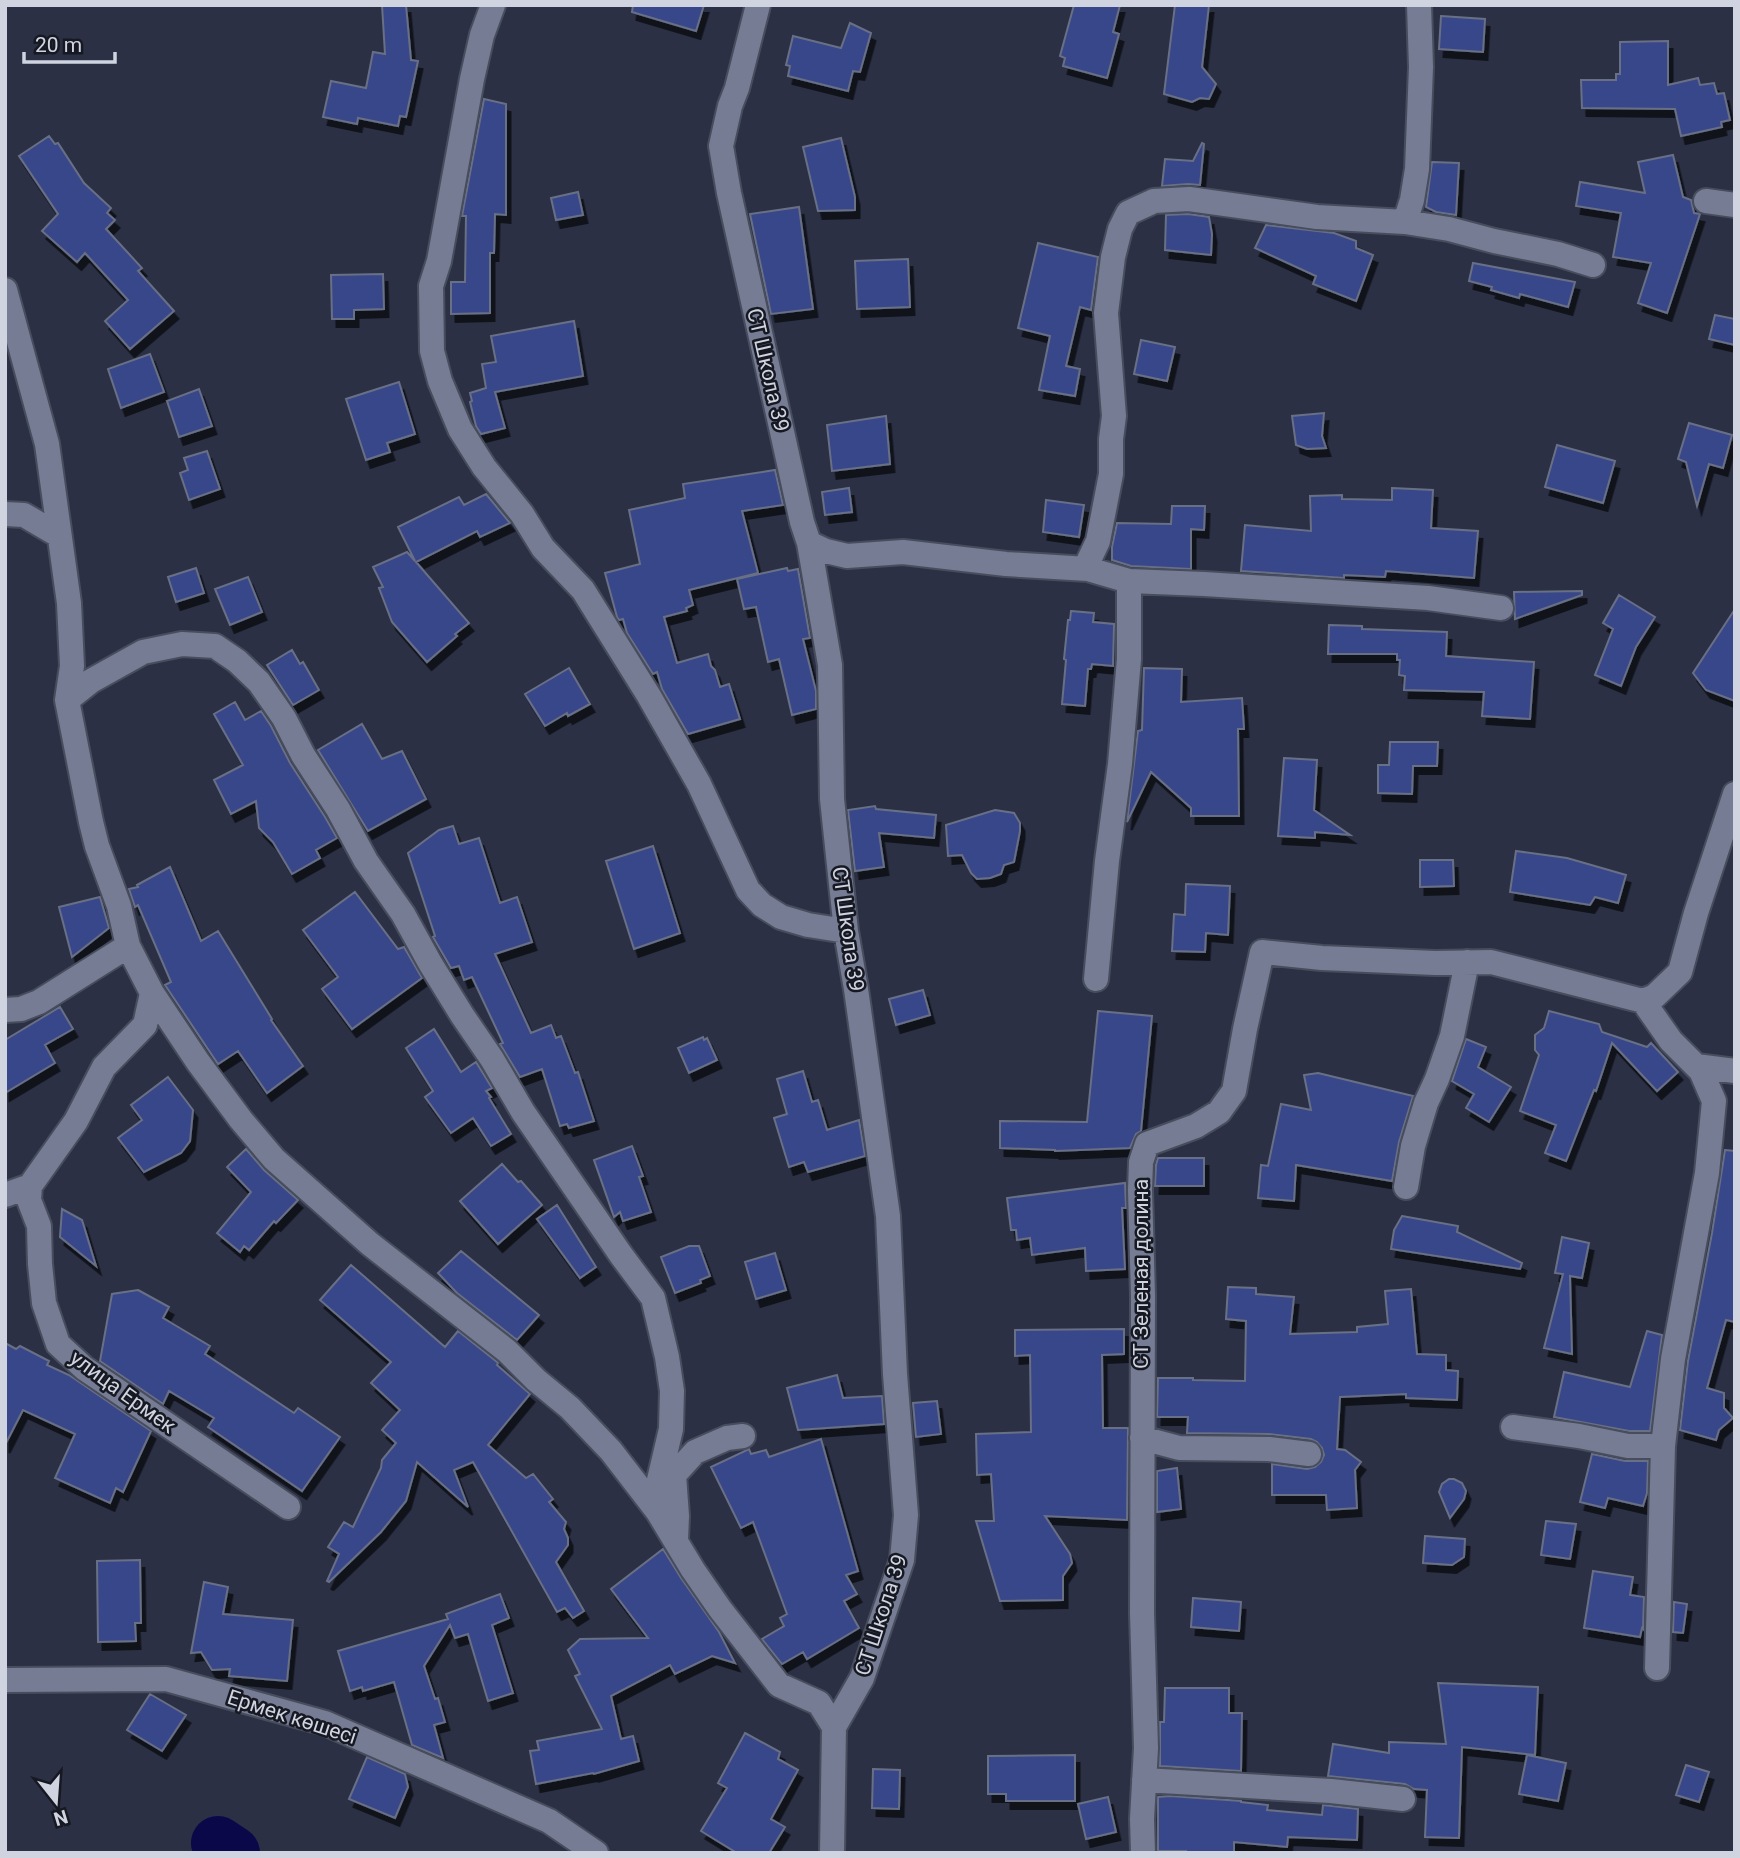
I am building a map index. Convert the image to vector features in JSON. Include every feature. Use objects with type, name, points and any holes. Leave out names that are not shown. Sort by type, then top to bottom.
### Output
[{"type":"street","points":[[493,5],[482,34],[439,261],[431,286],[432,351],[440,381],[460,429],[484,467],[522,514],[543,548],[583,590],[649,696],[699,784],[748,890],[762,905],[781,917],[846,932]]},
{"type":"street","name":"СТ Школа 39","points":[[758,5],[721,146],[753,303],[809,543],[830,665],[832,799],[846,932],[888,1216],[895,1374],[906,1515],[902,1560],[898,1573],[862,1678],[834,1727],[832,1853]]},
{"type":"street","points":[[1405,222],[1417,169],[1421,67],[1419,5]]},
{"type":"street","points":[[1088,569],[1098,541],[1111,474],[1114,416],[1106,313],[1113,257],[1120,229],[1128,213],[1154,201],[1189,200],[1317,217],[1405,222],[1449,229],[1593,264]]},
{"type":"street","points":[[1706,201],[1735,205]]},
{"type":"street","points":[[5,290],[47,444],[70,616],[72,666],[67,700],[91,822],[128,946],[152,993],[198,1062],[274,1159],[370,1244],[507,1351],[570,1408],[611,1451],[658,1512],[720,1609],[779,1685],[820,1703],[834,1727]]},
{"type":"street","points":[[5,514],[24,515],[58,535]]},
{"type":"street","points":[[809,543],[826,551],[847,555],[903,552],[1006,564],[1088,569],[1129,581],[1428,598],[1502,608]]},
{"type":"street","points":[[1096,979],[1129,659],[1129,581]]},
{"type":"street","points":[[67,700],[91,681],[143,652],[182,644],[215,646],[237,661],[259,682],[284,718],[366,861],[403,914],[436,973],[523,1112],[653,1298],[672,1391],[671,1429],[659,1480],[658,1512]]},
{"type":"street","points":[[1657,1668],[1663,1446],[1673,1359],[1707,1173],[1714,1101],[1701,1071],[1671,1041],[1643,1001],[1655,996],[1680,972],[1696,913],[1735,794]]},
{"type":"street","points":[[5,1010],[21,1009],[39,1002],[128,946]]},
{"type":"street","name":"СТ Зеленая долина","points":[[1143,1853],[1146,1748],[1142,1613],[1143,1296],[1140,1190],[1141,1162],[1147,1144],[1196,1126],[1219,1112],[1234,1091],[1262,952],[1322,958],[1436,963],[1491,962],[1643,1001]]},
{"type":"street","points":[[1406,1187],[1413,1146],[1426,1103],[1452,1036],[1467,962]]},
{"type":"street","points":[[5,1195],[30,1186],[76,1121],[104,1068],[145,1024],[152,993]]},
{"type":"street","points":[[1696,1066],[1735,1071]]},
{"type":"street","name":"улица Ермек","points":[[30,1186],[29,1200],[39,1226],[44,1303],[58,1344],[84,1368],[288,1507]]},
{"type":"street","points":[[1513,1427],[1628,1446],[1663,1446]]},
{"type":"street","points":[[676,1541],[674,1475],[695,1452],[727,1438],[743,1436]]},
{"type":"street","points":[[1142,1438],[1180,1447],[1269,1449],[1309,1454]]},
{"type":"street","name":"Ермек көшесі","points":[[5,1680],[166,1679],[326,1723],[549,1821],[596,1853]]},
{"type":"street","points":[[1144,1780],[1331,1791],[1403,1799]]},
{"type":"building","points":[[382,5],[406,5],[411,60],[418,61],[406,117],[400,116],[398,126],[358,118],[357,124],[323,117],[331,81],[366,88],[373,52],[385,54]]},
{"type":"building","points":[[633,5],[704,5],[696,31],[632,12]]},
{"type":"building","points":[[1074,5],[1120,5],[1113,32],[1119,34],[1107,78],[1063,66],[1065,58],[1060,56]]},
{"type":"building","points":[[1175,5],[1209,5],[1202,67],[1216,84],[1209,99],[1200,98],[1192,102],[1164,94]]},
{"type":"building","points":[[1441,16],[1485,19],[1483,52],[1439,49]]},
{"type":"building","points":[[850,23],[871,33],[860,72],[853,71],[848,91],[788,76],[790,66],[786,65],[793,36],[841,48]]},
{"type":"building","points":[[1668,41],[1668,85],[1698,78],[1700,85],[1714,83],[1717,94],[1724,93],[1730,120],[1721,122],[1722,127],[1681,136],[1675,109],[1582,108],[1581,80],[1616,80],[1616,74],[1620,74],[1620,42]]},
{"type":"building","points":[[484,99],[506,104],[506,215],[495,214],[494,253],[490,253],[490,313],[451,314],[451,282],[465,282],[466,216],[462,216]]},
{"type":"building","points":[[49,136],[55,144],[58,143],[84,183],[111,208],[107,213],[115,220],[106,229],[142,268],[138,271],[174,311],[130,349],[105,321],[128,300],[85,253],[77,262],[42,231],[58,214],[19,156]]},
{"type":"building","points":[[841,138],[855,197],[855,210],[818,211],[803,147]]},
{"type":"building","points":[[1202,143],[1200,185],[1162,186],[1165,159],[1193,161]]},
{"type":"building","points":[[1673,155],[1683,197],[1691,200],[1694,213],[1700,214],[1667,313],[1638,303],[1651,263],[1613,257],[1621,213],[1576,206],[1580,182],[1645,193],[1638,162]]},
{"type":"building","points":[[1432,162],[1459,163],[1456,215],[1436,212],[1426,207]]},
{"type":"building","points":[[578,192],[583,215],[556,220],[551,198]]},
{"type":"building","points":[[799,207],[813,309],[771,314],[750,214]]},
{"type":"building","points":[[1166,215],[1209,217],[1212,234],[1211,255],[1165,250]]},
{"type":"building","points":[[1266,225],[1334,233],[1356,241],[1356,248],[1373,255],[1356,301],[1313,284],[1316,276],[1255,248]]},
{"type":"building","points":[[1038,243],[1098,257],[1091,310],[1080,307],[1066,366],[1080,369],[1075,396],[1039,390],[1050,336],[1018,328]]},
{"type":"building","points":[[908,259],[910,307],[857,309],[855,261]]},
{"type":"building","points":[[1473,263],[1575,282],[1568,307],[1520,294],[1519,298],[1469,281]]},
{"type":"building","points":[[383,274],[384,309],[354,310],[354,319],[332,319],[331,275]]},
{"type":"building","points":[[1715,315],[1735,319],[1735,345],[1709,339]]},
{"type":"building","points":[[574,321],[583,376],[495,392],[505,428],[481,434],[476,426],[470,393],[486,388],[482,364],[496,362],[491,336]]},
{"type":"building","points":[[1141,340],[1175,347],[1167,381],[1134,374]]},
{"type":"building","points":[[150,354],[164,392],[121,408],[108,369]]},
{"type":"building","points":[[399,382],[415,434],[387,443],[390,452],[366,460],[346,399]]},
{"type":"building","points":[[199,389],[212,426],[179,437],[167,401]]},
{"type":"building","points":[[1324,413],[1322,436],[1326,448],[1307,449],[1296,445],[1292,416]]},
{"type":"building","points":[[886,416],[890,464],[832,471],[827,425]]},
{"type":"building","points":[[1689,423],[1732,435],[1723,468],[1709,464],[1697,506],[1686,462],[1678,459]]},
{"type":"building","points":[[1557,445],[1615,461],[1603,503],[1545,487]]},
{"type":"building","points":[[207,451],[220,489],[189,500],[180,473],[188,470],[184,458]]},
{"type":"building","points":[[775,470],[783,505],[742,511],[758,573],[689,590],[693,605],[686,608],[687,611],[664,617],[677,663],[708,654],[720,687],[729,684],[740,719],[688,734],[662,689],[657,672],[653,674],[627,633],[623,619],[619,620],[617,617],[605,573],[640,564],[629,510],[685,498],[683,484]]},
{"type":"building","points":[[849,488],[852,512],[825,515],[822,492]]},
{"type":"building","points":[[1392,488],[1433,490],[1431,528],[1478,531],[1474,578],[1386,571],[1385,577],[1344,575],[1344,578],[1241,571],[1245,525],[1311,531],[1310,496],[1342,495],[1342,499],[1392,500]]},
{"type":"building","points":[[486,494],[510,523],[480,537],[477,531],[416,562],[469,623],[427,662],[392,622],[379,588],[383,587],[373,567],[407,552],[415,561],[398,527],[459,497],[464,505]]},
{"type":"building","points":[[1046,500],[1084,505],[1079,537],[1043,532]]},
{"type":"building","points":[[1172,506],[1205,506],[1204,530],[1191,529],[1191,569],[1131,566],[1112,560],[1117,523],[1171,524]]},
{"type":"building","points":[[196,568],[204,593],[176,602],[168,577]]},
{"type":"building","points":[[787,568],[788,571],[798,569],[810,638],[803,639],[816,691],[816,709],[792,715],[779,659],[768,662],[756,607],[744,609],[737,579]]},
{"type":"building","points":[[248,577],[262,612],[230,625],[215,589]]},
{"type":"building","points":[[1582,591],[1582,595],[1515,619],[1514,592]]},
{"type":"building","points":[[1619,595],[1655,617],[1636,647],[1621,686],[1595,675],[1613,629],[1603,623]]},
{"type":"building","points":[[1735,609],[1735,701],[1706,690],[1693,673]]},
{"type":"building","points":[[1071,611],[1094,613],[1093,622],[1114,624],[1113,666],[1092,664],[1091,669],[1088,669],[1085,706],[1062,704],[1064,659]]},
{"type":"building","points":[[1329,625],[1447,632],[1446,656],[1534,662],[1530,719],[1482,716],[1484,692],[1404,690],[1405,676],[1399,675],[1400,660],[1397,660],[1397,654],[1328,654]]},
{"type":"building","points":[[292,650],[300,664],[303,662],[319,690],[293,705],[267,665]]},
{"type":"building","points":[[569,668],[590,704],[545,726],[525,694]]},
{"type":"building","points":[[1144,668],[1182,669],[1181,702],[1242,698],[1244,729],[1238,729],[1239,816],[1191,816],[1191,808],[1151,772],[1127,822],[1138,731],[1142,730]]},
{"type":"building","points":[[235,702],[245,720],[261,711],[337,838],[316,850],[320,858],[292,874],[273,842],[259,828],[256,801],[231,814],[214,780],[243,765],[214,714]]},
{"type":"building","points":[[362,724],[382,759],[402,751],[426,799],[368,831],[318,750]]},
{"type":"building","points":[[1390,742],[1438,742],[1437,766],[1413,766],[1412,794],[1378,793],[1378,765],[1389,765]]},
{"type":"building","points":[[1284,758],[1317,760],[1314,810],[1350,835],[1315,832],[1315,838],[1278,836]]},
{"type":"building","points":[[875,806],[876,809],[936,815],[934,838],[879,833],[884,867],[855,871],[848,810]]},
{"type":"building","points":[[995,810],[1014,813],[1020,823],[1014,862],[1004,865],[1001,874],[977,879],[962,855],[948,856],[946,825]]},
{"type":"building","points":[[453,826],[459,844],[479,838],[500,903],[517,897],[532,942],[495,954],[531,1033],[551,1025],[556,1038],[561,1036],[575,1073],[578,1072],[594,1121],[569,1128],[567,1124],[560,1126],[542,1069],[520,1077],[500,1044],[503,1043],[472,977],[464,980],[459,966],[451,968],[433,937],[435,936],[408,853],[439,830]]},
{"type":"building","points":[[653,846],[680,933],[634,949],[606,861]]},
{"type":"building","points":[[1516,851],[1567,858],[1626,875],[1618,903],[1595,897],[1590,905],[1510,892]]},
{"type":"building","points":[[1420,860],[1453,860],[1454,886],[1420,887]]},
{"type":"building","points":[[170,867],[201,941],[218,931],[271,1020],[303,1066],[267,1093],[238,1051],[218,1064],[165,985],[171,982],[129,889],[138,887],[137,885]]},
{"type":"building","points":[[1186,884],[1230,886],[1228,935],[1206,933],[1205,952],[1172,951],[1174,914],[1185,915]]},
{"type":"building","points":[[355,892],[398,949],[404,947],[422,978],[352,1029],[322,989],[338,977],[303,930]]},
{"type":"building","points":[[100,897],[109,928],[72,957],[59,907]]},
{"type":"building","points":[[923,990],[930,1015],[896,1025],[889,999]]},
{"type":"building","points":[[60,1007],[73,1029],[45,1045],[55,1063],[5,1093],[5,1040]]},
{"type":"building","points":[[1098,1011],[1152,1016],[1141,1131],[1136,1134],[1130,1148],[1055,1151],[1000,1148],[1000,1121],[1087,1122]]},
{"type":"building","points":[[1549,1011],[1599,1024],[1602,1032],[1647,1047],[1651,1043],[1678,1072],[1657,1091],[1612,1043],[1596,1091],[1594,1090],[1566,1161],[1545,1153],[1556,1125],[1520,1111],[1539,1055],[1535,1050],[1535,1035],[1544,1028]]},
{"type":"building","points":[[434,1029],[461,1072],[476,1062],[492,1088],[486,1091],[491,1097],[489,1098],[511,1134],[491,1146],[473,1118],[451,1133],[425,1097],[433,1091],[406,1048]]},
{"type":"building","points":[[703,1037],[704,1040],[707,1038],[717,1060],[689,1073],[678,1048]]},
{"type":"building","points":[[1466,1039],[1486,1047],[1478,1067],[1511,1087],[1489,1122],[1466,1108],[1474,1094],[1452,1081]]},
{"type":"building","points":[[803,1071],[812,1102],[818,1100],[827,1130],[859,1120],[865,1156],[808,1172],[804,1162],[789,1167],[774,1118],[787,1114],[777,1079]]},
{"type":"building","points":[[1318,1073],[1413,1096],[1399,1142],[1392,1181],[1296,1165],[1294,1201],[1258,1198],[1261,1165],[1268,1166],[1281,1104],[1311,1110],[1304,1075]]},
{"type":"building","points":[[168,1077],[193,1110],[190,1141],[181,1153],[144,1172],[118,1138],[142,1120],[131,1105]]},
{"type":"building","points":[[632,1146],[643,1176],[639,1177],[651,1212],[623,1221],[620,1212],[614,1217],[594,1160]]},
{"type":"building","points":[[246,1149],[264,1170],[298,1200],[276,1223],[274,1221],[249,1250],[244,1246],[240,1252],[217,1233],[251,1192],[227,1167]]},
{"type":"building","points":[[1725,1150],[1735,1151],[1735,1322],[1726,1320],[1707,1388],[1724,1393],[1724,1408],[1733,1418],[1719,1430],[1716,1440],[1680,1430],[1688,1361]]},
{"type":"building","points":[[1158,1158],[1204,1158],[1204,1186],[1155,1186]]},
{"type":"building","points":[[502,1164],[542,1205],[498,1244],[460,1201]]},
{"type":"building","points":[[1125,1183],[1126,1208],[1122,1208],[1125,1269],[1086,1271],[1085,1248],[1032,1255],[1030,1238],[1017,1240],[1016,1230],[1011,1230],[1007,1198]]},
{"type":"building","points":[[557,1205],[596,1267],[580,1278],[537,1219]]},
{"type":"building","points":[[62,1209],[82,1220],[96,1266],[60,1237]]},
{"type":"building","points":[[1402,1216],[1458,1226],[1457,1232],[1522,1263],[1520,1269],[1391,1249],[1394,1230]]},
{"type":"building","points":[[1562,1237],[1589,1243],[1582,1278],[1570,1276],[1572,1354],[1544,1348],[1563,1274],[1555,1273]]},
{"type":"building","points":[[689,1246],[699,1246],[710,1276],[700,1280],[701,1283],[675,1293],[661,1257]]},
{"type":"building","points":[[461,1251],[539,1315],[517,1340],[457,1293],[438,1273]]},
{"type":"building","points":[[775,1253],[786,1290],[756,1299],[745,1262]]},
{"type":"building","points":[[351,1265],[445,1347],[458,1331],[497,1362],[497,1365],[530,1394],[488,1445],[526,1478],[533,1474],[553,1499],[549,1502],[566,1522],[564,1529],[568,1538],[568,1545],[556,1562],[584,1611],[573,1618],[565,1608],[557,1612],[473,1462],[454,1470],[468,1507],[417,1462],[406,1501],[381,1532],[327,1581],[339,1554],[328,1547],[344,1522],[353,1527],[381,1468],[382,1460],[396,1443],[382,1430],[400,1410],[371,1383],[391,1362],[320,1300]]},
{"type":"building","points":[[1228,1287],[1256,1288],[1256,1294],[1294,1297],[1290,1334],[1357,1332],[1357,1327],[1388,1324],[1385,1291],[1411,1289],[1417,1354],[1446,1355],[1446,1370],[1458,1371],[1457,1400],[1406,1398],[1406,1394],[1340,1397],[1337,1449],[1345,1450],[1361,1462],[1355,1470],[1357,1508],[1327,1510],[1326,1495],[1272,1495],[1272,1464],[1307,1469],[1321,1462],[1324,1455],[1322,1448],[1311,1439],[1269,1434],[1187,1433],[1188,1417],[1157,1417],[1158,1378],[1245,1381],[1246,1321],[1226,1319]]},
{"type":"building","points":[[138,1290],[169,1307],[163,1318],[210,1346],[205,1354],[294,1413],[298,1408],[340,1437],[302,1491],[208,1427],[214,1418],[169,1391],[163,1404],[100,1361],[112,1294]]},
{"type":"building","points":[[1124,1329],[1124,1354],[1102,1355],[1103,1428],[1128,1428],[1127,1520],[1045,1516],[1070,1554],[1072,1563],[1063,1576],[1063,1600],[1000,1601],[976,1521],[994,1521],[991,1474],[977,1475],[976,1434],[1031,1432],[1030,1355],[1015,1356],[1015,1330]]},
{"type":"building","points":[[1647,1331],[1662,1335],[1650,1431],[1629,1431],[1554,1417],[1564,1372],[1630,1387]]},
{"type":"building","points":[[5,1343],[16,1349],[20,1346],[49,1361],[47,1365],[69,1375],[151,1431],[123,1492],[116,1488],[110,1503],[55,1478],[75,1434],[23,1410],[5,1445]]},
{"type":"building","points":[[837,1375],[843,1398],[882,1396],[884,1424],[798,1430],[787,1388]]},
{"type":"building","points":[[937,1401],[941,1434],[916,1437],[913,1403]]},
{"type":"building","points":[[821,1439],[858,1571],[846,1575],[857,1594],[844,1601],[859,1628],[807,1659],[803,1652],[782,1664],[762,1639],[784,1626],[780,1618],[787,1614],[753,1522],[741,1528],[711,1467],[749,1449],[751,1454],[766,1450],[769,1457]]},
{"type":"building","points":[[1592,1454],[1625,1461],[1648,1461],[1647,1493],[1643,1506],[1608,1498],[1605,1508],[1580,1502]]},
{"type":"building","points":[[1177,1468],[1181,1509],[1157,1512],[1157,1471]]},
{"type":"building","points":[[1449,1479],[1462,1483],[1466,1491],[1464,1499],[1450,1518],[1439,1492],[1442,1484]]},
{"type":"building","points":[[1546,1521],[1576,1524],[1570,1559],[1541,1555]]},
{"type":"building","points":[[1425,1536],[1465,1539],[1464,1557],[1452,1565],[1423,1563]]},
{"type":"building","points":[[663,1549],[719,1632],[735,1663],[712,1656],[675,1674],[670,1665],[611,1696],[621,1739],[633,1736],[639,1761],[594,1774],[536,1784],[530,1751],[539,1750],[537,1741],[602,1729],[575,1676],[580,1674],[568,1650],[580,1639],[648,1638],[611,1589]]},
{"type":"building","points":[[140,1560],[141,1623],[135,1623],[136,1641],[98,1642],[97,1561]]},
{"type":"building","points":[[1593,1571],[1633,1577],[1630,1595],[1644,1597],[1643,1629],[1640,1637],[1584,1628]]},
{"type":"building","points":[[204,1582],[228,1587],[223,1614],[293,1620],[287,1681],[229,1676],[230,1669],[212,1670],[201,1652],[191,1653]]},
{"type":"building","points":[[500,1594],[509,1618],[492,1625],[513,1693],[488,1701],[468,1634],[455,1638],[450,1625],[424,1666],[445,1722],[434,1725],[443,1758],[412,1745],[394,1682],[363,1691],[362,1687],[350,1691],[338,1651],[448,1619],[446,1614]]},
{"type":"building","points":[[1193,1598],[1241,1602],[1239,1631],[1191,1627]]},
{"type":"building","points":[[1674,1602],[1687,1604],[1683,1633],[1673,1632]]},
{"type":"building","points":[[1438,1683],[1538,1687],[1535,1755],[1462,1747],[1459,1838],[1425,1837],[1427,1790],[1414,1789],[1405,1784],[1328,1776],[1333,1744],[1389,1753],[1389,1742],[1446,1744]]},
{"type":"building","points":[[1165,1688],[1229,1688],[1229,1713],[1242,1713],[1241,1771],[1160,1766],[1160,1722],[1164,1722]]},
{"type":"building","points":[[150,1694],[186,1715],[162,1751],[127,1730]]},
{"type":"building","points":[[745,1733],[780,1752],[778,1759],[798,1770],[771,1819],[785,1827],[769,1853],[737,1853],[701,1831],[727,1788],[718,1783]]},
{"type":"building","points":[[1075,1755],[1075,1801],[1006,1801],[1006,1794],[988,1794],[988,1756]]},
{"type":"building","points":[[1527,1755],[1566,1763],[1558,1801],[1519,1794]]},
{"type":"building","points":[[367,1757],[405,1774],[408,1787],[395,1818],[349,1799]]},
{"type":"building","points":[[1686,1765],[1709,1772],[1699,1802],[1676,1795]]},
{"type":"building","points":[[873,1769],[900,1770],[899,1809],[872,1808]]},
{"type":"building","points":[[1108,1797],[1116,1832],[1086,1839],[1078,1804]]},
{"type":"building","points":[[1158,1797],[1241,1801],[1268,1805],[1267,1810],[1322,1815],[1323,1805],[1358,1809],[1357,1840],[1288,1837],[1287,1847],[1234,1842],[1234,1852],[1158,1851]]},
{"type":"waterway","points":[[218,1843],[233,1853]]}]
